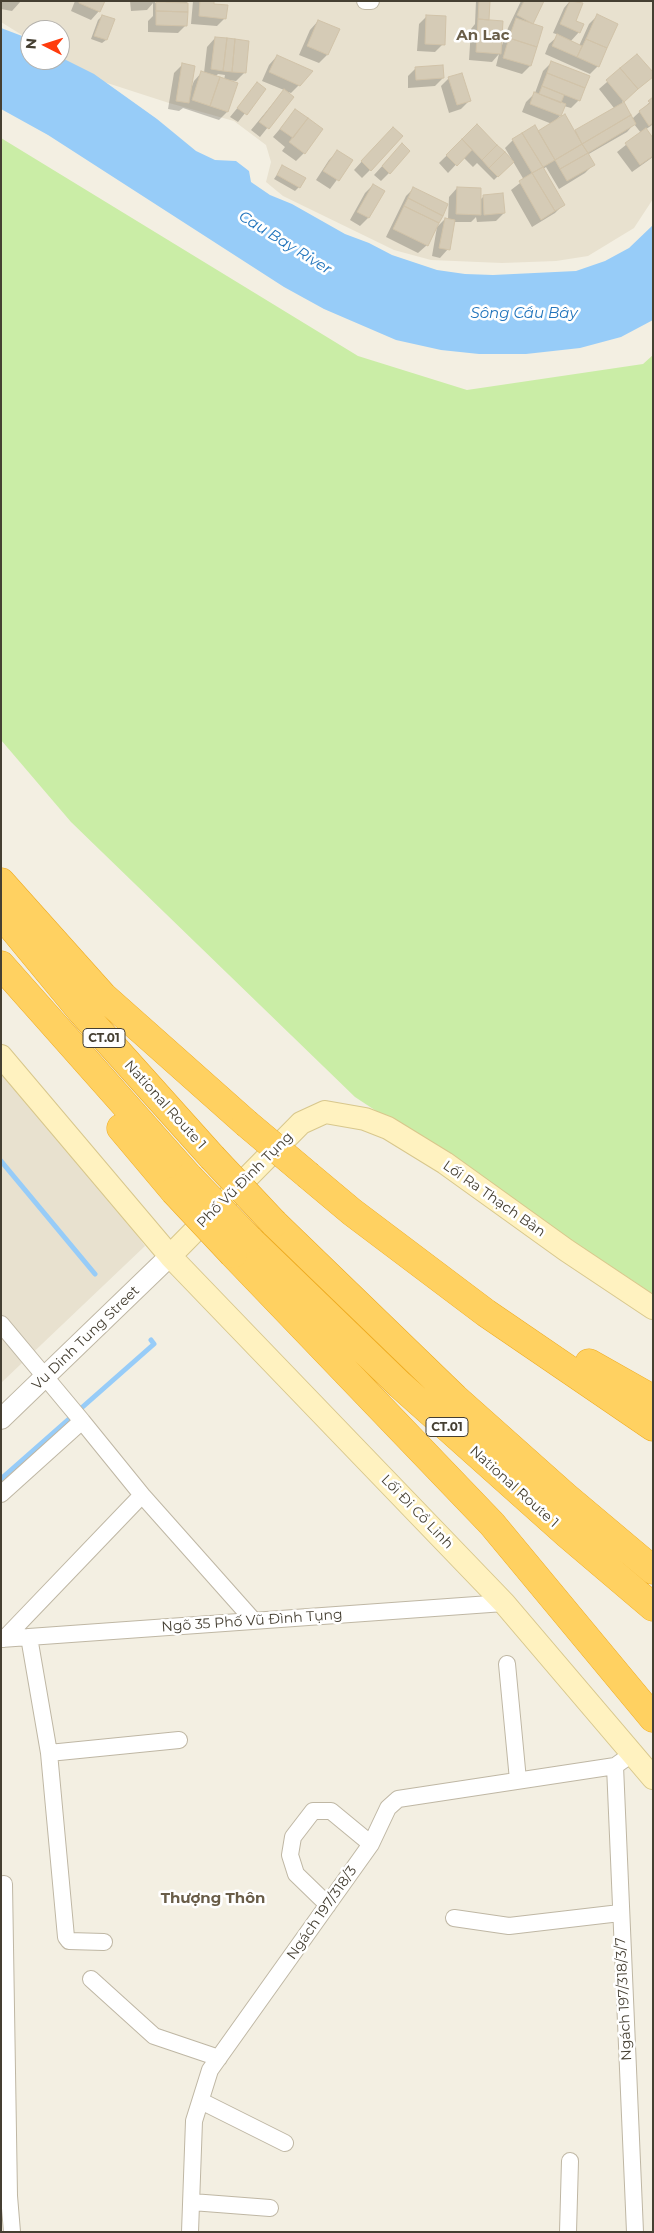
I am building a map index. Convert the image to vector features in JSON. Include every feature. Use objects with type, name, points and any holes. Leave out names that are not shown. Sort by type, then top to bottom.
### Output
[{"type":"highway","points":[[1,882],[103,996],[246,1123],[352,1212],[486,1313],[653,1427]]},
{"type":"highway","name":"National Route 1","points":[[1,914],[82,1012],[274,1223],[455,1398],[564,1496],[653,1570]]},
{"type":"highway","name":"CT.01","points":[[1,965],[182,1184],[241,1247]]},
{"type":"highway","points":[[1,988],[182,1184]]},
{"type":"highway","points":[[352,1212],[514,1318],[653,1399]]},
{"type":"highway","points":[[241,1247],[492,1524],[653,1718]]},
{"type":"highway","name":"National Route 1","points":[[241,1247],[567,1534],[653,1607]]},
{"type":"highway","points":[[541,1585],[653,1698]]},
{"type":"main road","name":"Lối Đi Cổ Linh","points":[[1,1056],[170,1256],[503,1603],[624,1760],[653,1778]]},
{"type":"main road","name":"Phố Vũ Đình Tụng","points":[[170,1256],[301,1123],[325,1112]]},
{"type":"main road","name":"Lối Ra Thạch Bàn","points":[[325,1112],[365,1119],[388,1128],[445,1163],[566,1250],[653,1308]]},
{"type":"street","points":[[365,1],[371,1]]},
{"type":"street","name":"Vu Dinh Tung Street","points":[[1,1420],[51,1381],[170,1256]]},
{"type":"street","points":[[1,1324],[51,1381],[142,1495],[254,1620]]},
{"type":"street","points":[[1,1494],[82,1421]]},
{"type":"street","points":[[2,1639],[142,1495]]},
{"type":"street","name":"Ngõ 35 Phố Vũ Đình Tụng","points":[[2,1639],[503,1603]]},
{"type":"street","points":[[29,1637],[49,1753],[66,1937],[69,1941],[104,1942]]},
{"type":"street","points":[[507,1664],[518,1780]]},
{"type":"street","points":[[49,1753],[179,1740]]},
{"type":"street","name":"Ngách 197/318/3","points":[[190,2232],[194,2121],[202,2101],[210,2070],[371,1844],[388,1808],[398,1799],[518,1780],[624,1760]]},
{"type":"street","name":"Ngách 197/318/3/7","points":[[624,1760],[620,1913],[635,2232]]},
{"type":"street","points":[[328,1905],[296,1874],[290,1855],[293,1837],[313,1811],[332,1811],[371,1844]]},
{"type":"street","points":[[4,1884],[9,2187],[12,2232]]},
{"type":"street","points":[[454,1918],[509,1926],[620,1913]]},
{"type":"street","points":[[91,1979],[154,2036],[219,2058]]},
{"type":"street","points":[[202,2101],[285,2143]]},
{"type":"street","points":[[568,2232],[570,2161]]},
{"type":"street","points":[[192,2202],[270,2208]]},
{"type":"shaded area","points":[[1,1],[653,1],[653,199],[634,228],[588,256],[556,261],[502,263],[431,260],[394,250],[283,196],[266,182],[271,162],[266,145],[234,121],[101,81],[70,64],[70,20],[20,20],[20,34],[1,22]]},
{"type":"shaded area","points":[[1,1050],[145,1246],[1,1383]]},
{"type":"green space","points":[[1,138],[358,356],[467,390],[643,364],[653,355],[653,1294],[355,1097],[71,822],[1,740]]},
{"type":"water","name":"Sông Cầu Bây","points":[[1,28],[20,35],[20,70],[70,70],[70,62],[94,74],[157,119],[196,151],[215,160],[236,161],[249,171],[251,182],[270,195],[292,204],[345,234],[369,243],[392,255],[437,270],[493,275],[576,271],[605,261],[629,248],[653,225],[653,320],[621,337],[580,348],[526,354],[479,354],[441,350],[396,340],[324,309],[284,287],[48,135],[1,109]]},
{"type":"building","points":[[79,1],[105,1],[100,12],[79,3]]},
{"type":"building","points":[[200,1],[214,1],[214,4],[228,5],[226,19],[199,16]]},
{"type":"building","points":[[479,1],[490,1],[489,20],[478,19]]},
{"type":"building","points":[[524,1],[544,1],[533,24],[517,15]]},
{"type":"building","points":[[570,1],[583,3],[576,21],[584,24],[580,33],[560,24]]},
{"type":"building","points":[[156,2],[188,3],[188,12],[156,11]]},
{"type":"building","points":[[156,11],[188,12],[187,26],[156,25]]},
{"type":"building","points":[[597,14],[618,24],[607,48],[586,39]]},
{"type":"building","points":[[102,15],[115,19],[107,40],[94,36]]},
{"type":"building","points":[[426,15],[446,16],[445,45],[425,44]]},
{"type":"building","points":[[516,18],[543,27],[537,47],[509,38]]},
{"type":"building","points":[[478,19],[503,21],[501,54],[476,52]]},
{"type":"building","points":[[318,20],[340,29],[328,55],[307,46]]},
{"type":"building","points":[[557,34],[582,46],[577,57],[552,46]]},
{"type":"building","points":[[215,37],[227,38],[223,71],[211,69]]},
{"type":"building","points":[[227,38],[235,39],[232,72],[223,71]]},
{"type":"building","points":[[509,38],[537,47],[531,66],[503,58]]},
{"type":"building","points":[[235,39],[249,41],[246,73],[232,72]]},
{"type":"building","points":[[586,39],[607,48],[599,67],[577,57]]},
{"type":"building","points":[[637,54],[653,72],[653,77],[638,89],[620,68]]},
{"type":"building","points":[[277,55],[313,71],[300,86],[269,72]]},
{"type":"building","points":[[551,61],[590,76],[585,88],[547,73]]},
{"type":"building","points":[[182,63],[195,66],[189,103],[176,101]]},
{"type":"building","points":[[443,65],[444,78],[416,80],[415,67]]},
{"type":"building","points":[[620,68],[638,89],[624,102],[606,80]]},
{"type":"building","points":[[201,71],[220,77],[210,106],[192,100]]},
{"type":"building","points":[[462,73],[471,101],[457,105],[448,77]]},
{"type":"building","points":[[547,73],[585,88],[580,101],[542,86]]},
{"type":"building","points":[[220,77],[238,83],[228,112],[210,106]]},
{"type":"building","points":[[257,82],[266,89],[247,115],[237,108]]},
{"type":"building","points":[[542,86],[564,95],[561,103],[539,94]]},
{"type":"building","points":[[284,89],[294,97],[269,129],[259,122]]},
{"type":"building","points":[[534,92],[566,104],[561,116],[530,104]]},
{"type":"building","points":[[653,97],[653,123],[649,126],[639,111],[650,103],[648,101]]},
{"type":"building","points":[[624,102],[631,115],[582,144],[575,130]]},
{"type":"building","points":[[295,109],[308,118],[293,138],[280,129]]},
{"type":"building","points":[[565,114],[582,144],[555,160],[538,131]]},
{"type":"building","points":[[631,115],[636,124],[588,153],[582,144]]},
{"type":"building","points":[[308,118],[323,129],[305,154],[289,142]]},
{"type":"building","points":[[477,124],[497,145],[482,160],[462,139]]},
{"type":"building","points":[[535,125],[555,160],[543,167],[522,133]]},
{"type":"building","points":[[393,127],[403,136],[371,171],[361,161]]},
{"type":"building","points":[[646,128],[653,138],[653,156],[640,165],[625,143]]},
{"type":"building","points":[[522,133],[543,167],[532,173],[512,139]]},
{"type":"building","points":[[462,139],[472,150],[457,166],[446,155]]},
{"type":"building","points":[[402,143],[410,151],[390,174],[382,166]]},
{"type":"building","points":[[582,144],[588,153],[560,169],[555,160]]},
{"type":"building","points":[[497,145],[505,152],[489,168],[482,160]]},
{"type":"building","points":[[337,150],[353,160],[339,181],[323,171]]},
{"type":"building","points":[[505,152],[514,162],[498,177],[489,168]]},
{"type":"building","points":[[588,153],[595,165],[567,181],[560,169]]},
{"type":"building","points":[[282,165],[306,178],[300,188],[277,175]]},
{"type":"building","points":[[543,167],[565,205],[555,211],[532,173]]},
{"type":"building","points":[[532,173],[555,211],[541,220],[519,181]]},
{"type":"building","points":[[373,184],[385,191],[369,218],[357,212]]},
{"type":"building","points":[[413,187],[448,204],[443,216],[408,198]]},
{"type":"building","points":[[457,187],[481,188],[481,215],[456,214]]},
{"type":"building","points":[[503,193],[505,213],[484,215],[483,195]]},
{"type":"building","points":[[408,198],[443,216],[439,223],[404,206]]},
{"type":"building","points":[[404,206],[439,223],[428,246],[393,229]]},
{"type":"building","points":[[445,218],[455,220],[450,250],[439,248]]},
{"type":"waterway","points":[[1,1161],[95,1274]]},
{"type":"waterway","points":[[1,1479],[154,1344],[151,1340]]},
{"type":"district","name":"An Lac","points":[[483,36]]},
{"type":"district","name":"Thượng Thôn","points":[[213,1899]]},
{"type":"water label","name":"Cau Bay River","points":[[285,243]]}]
